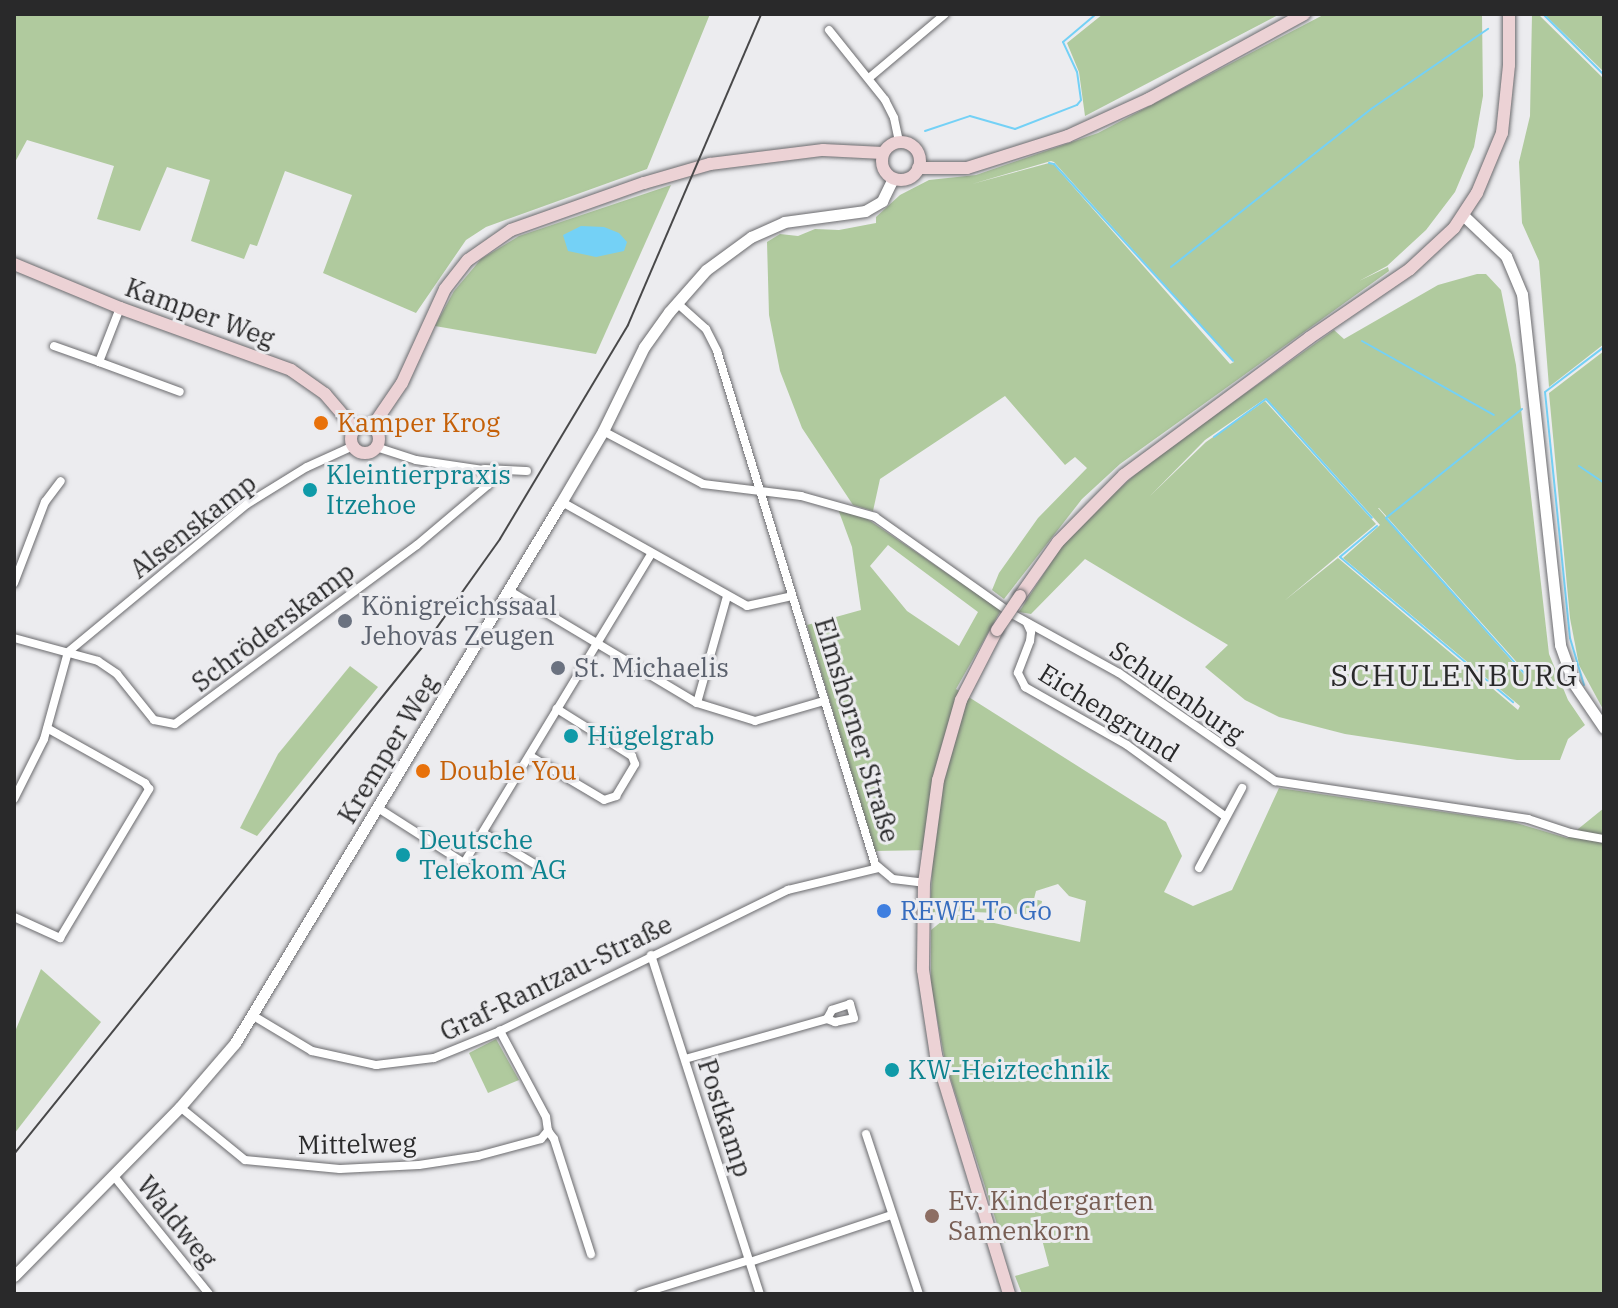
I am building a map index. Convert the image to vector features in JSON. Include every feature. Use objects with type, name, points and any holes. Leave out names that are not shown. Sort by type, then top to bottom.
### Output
[{"type":"main road","points":[[918,168],[919,157],[915,148],[899,142],[890,145],[883,153],[883,167],[893,178],[907,178],[918,168],[967,168],[1068,136],[1149,99],[1304,14]]},
{"type":"main road","points":[[1009,1294],[936,1055],[923,970],[924,883],[947,742],[977,664],[1058,542],[1124,475],[1309,338],[1410,269],[1464,216],[1491,165],[1502,133],[1509,65],[1508,17]]},
{"type":"main road","points":[[372,427],[402,383],[445,289],[468,260],[511,230],[644,183],[710,164],[823,150],[883,153]]},
{"type":"main road","name":"Kamper Weg","points":[[14,264],[120,308],[291,370],[325,394],[355,429]]},
{"type":"main road","points":[[362,425],[372,427],[379,436],[376,447],[366,453],[353,446],[351,437],[355,429],[362,425]]},
{"type":"street","points":[[869,78],[945,14]]},
{"type":"street","points":[[829,30],[869,78],[892,112],[899,142]]},
{"type":"street","name":"Kremper Weg","points":[[14,1276],[180,1107],[229,1052],[562,502],[603,431],[644,347],[677,303],[706,270],[761,231],[795,219],[865,211],[882,201],[893,178]]},
{"type":"street","points":[[1464,216],[1506,256],[1522,294],[1560,645],[1574,684],[1604,728]]},
{"type":"street","name":"Elmshorner Straße","points":[[677,303],[706,329],[714,343],[878,868],[893,879],[924,883]]},
{"type":"street","points":[[99,362],[120,308]]},
{"type":"street","points":[[54,346],[180,392]]},
{"type":"street","name":"Schulenburg","points":[[603,431],[703,484],[760,489],[868,514],[1026,623],[1134,683],[1275,781],[1528,819],[1570,833],[1604,839]]},
{"type":"street","name":"Alsenskamp","points":[[68,652],[247,504],[307,467],[353,446]]},
{"type":"street","points":[[376,447],[416,460],[483,470],[527,471]]},
{"type":"street","name":"Schröderskamp","points":[[14,638],[68,652],[108,667],[154,720],[175,724],[466,508],[486,489],[483,470]]},
{"type":"street","points":[[14,583],[45,502],[61,481]]},
{"type":"street","points":[[562,502],[750,607],[792,596]]},
{"type":"street","points":[[378,808],[464,863],[651,554]]},
{"type":"street","points":[[508,590],[697,703],[761,721],[824,701]]},
{"type":"street","points":[[697,703],[727,596]]},
{"type":"street","name":"Eichengrund","points":[[1026,623],[1031,637],[1018,673],[1025,687],[1127,745],[1226,817]]},
{"type":"street","points":[[14,799],[47,728],[68,652]]},
{"type":"street","points":[[530,756],[604,800],[616,796],[635,764],[632,756],[557,709]]},
{"type":"street","points":[[14,917],[60,938],[149,789],[145,783],[47,728]]},
{"type":"street","points":[[1199,868],[1242,788]]},
{"type":"street","points":[[483,833],[536,865]]},
{"type":"street","name":"Graf-Rantzau-Straße","points":[[252,1015],[312,1051],[376,1065],[434,1058],[500,1031],[788,890],[878,868]]},
{"type":"street","name":"Postkamp","points":[[651,955],[760,1294]]},
{"type":"street","points":[[685,1059],[827,1019]]},
{"type":"street","points":[[500,1031],[546,1117],[548,1131],[554,1139],[591,1254]]},
{"type":"street","name":"Mittelweg","points":[[180,1107],[245,1160],[340,1169],[419,1165],[478,1156],[541,1139],[548,1131]]},
{"type":"street","points":[[866,1134],[919,1294]]},
{"type":"street","name":"Waldweg","points":[[113,1175],[209,1294]]},
{"type":"street","points":[[640,1294],[891,1215]]},
{"type":"green space","points":[[14,14],[710,14],[647,169],[486,227],[466,240],[416,313],[323,273],[352,195],[285,171],[257,246],[250,244],[244,259],[191,241],[210,180],[167,167],[140,231],[97,219],[114,166],[27,140],[14,164]]},
{"type":"green space","points":[[1103,14],[1280,14],[1085,116],[1079,72],[1067,43]]},
{"type":"green space","points":[[1325,14],[1482,14],[1483,96],[1474,147],[1455,192],[1426,230],[1387,266],[1359,281],[1388,267],[1389,271],[1120,464],[1082,499],[1004,599],[992,590],[999,573],[1038,518],[1087,468],[1075,457],[1065,465],[1005,396],[880,479],[873,511],[853,505],[802,428],[780,371],[769,315],[767,242],[780,234],[798,236],[815,229],[839,230],[876,223],[876,217],[900,195],[929,180],[976,175],[1098,133]],"holes":[[[1051,161],[1234,362],[1230,364],[1054,165],[1049,163],[972,184]]]},
{"type":"green space","points":[[1532,14],[1538,14],[1604,79],[1604,344],[1549,387],[1539,261],[1522,223],[1519,162],[1530,116]]},
{"type":"green space","points":[[1544,14],[1604,14],[1604,72]]},
{"type":"green space","points":[[671,185],[596,354],[435,326],[454,291],[481,259],[519,236]]},
{"type":"green space","points":[[1486,274],[1501,290],[1516,365],[1549,654],[1568,700],[1585,725],[1568,739],[1560,760],[1517,760],[1345,734],[1279,717],[1245,700],[1205,667],[1228,645],[1085,559],[1031,614],[1019,612],[1059,550],[1089,516],[1149,462],[1334,330],[1344,339],[1438,285]],"holes":[[[1266,398],[1380,525],[1343,558],[1520,706],[1518,710],[1338,558],[1284,601],[1376,524],[1265,401],[1206,442],[1150,496],[1205,440]],[[1379,508],[1531,678],[1525,676]]]},
{"type":"green space","points":[[1604,351],[1604,711],[1579,665],[1570,618],[1549,393]]},
{"type":"green space","points":[[838,509],[863,516],[1001,610],[956,689],[1166,822],[1182,856],[1164,892],[1193,906],[1232,890],[1279,788],[1513,822],[1567,838],[1604,808],[1604,1294],[1022,1294],[1015,1276],[1049,1266],[1040,1232],[1003,1243],[945,1061],[931,985],[931,930],[947,917],[958,915],[1080,942],[1086,901],[1069,896],[1058,884],[1036,891],[1034,899],[1042,901],[1040,915],[952,911],[930,916],[933,850],[875,851],[807,625],[861,610],[852,547]],"holes":[[[888,545],[978,612],[959,646],[907,611],[870,566]]]},
{"type":"green space","points":[[350,666],[378,687],[257,836],[240,828],[278,754]]},
{"type":"green space","points":[[41,969],[101,1022],[14,1134],[14,1034]]},
{"type":"green space","points":[[496,1039],[519,1080],[488,1093],[469,1053]]},
{"type":"water","points":[[581,226],[604,227],[619,233],[627,242],[624,251],[596,257],[568,251],[563,235]]},
{"type":"waterway","points":[[925,131],[970,116],[1015,129],[1077,105],[1081,100],[1077,72],[1063,42],[1096,14]]},
{"type":"waterway","points":[[1543,14],[1604,75]]},
{"type":"waterway","points":[[1171,267],[1371,109],[1488,29]]},
{"type":"waterway","points":[[1049,163],[1054,164],[1233,361]]},
{"type":"waterway","points":[[1362,341],[1494,415]]},
{"type":"waterway","points":[[1584,685],[1570,638],[1545,392],[1604,347]]},
{"type":"waterway","points":[[1214,437],[1266,399],[1372,518]]},
{"type":"waterway","points":[[1522,409],[1386,518],[1525,674]]},
{"type":"waterway","points":[[1579,466],[1604,483]]},
{"type":"waterway","points":[[1377,526],[1340,557],[1513,702]]},
{"type":"railway","points":[[14,1154],[428,640],[500,539],[628,325],[761,14]]},
{"type":"place","name":"Kamper Krog","points":[[321,423]]},
{"type":"place","name":"Kleintierpraxis Itzehoe","points":[[310,490]]},
{"type":"place","name":"Königreichssaal Jehovas Zeugen","points":[[345,621]]},
{"type":"place","name":"St. Michaelis","points":[[558,668]]},
{"type":"place","name":"Hügelgrab","points":[[571,736]]},
{"type":"place","name":"Double You","points":[[423,771]]},
{"type":"place","name":"Deutsche Telekom AG","points":[[403,855]]},
{"type":"place","name":"REWE To Go","points":[[884,911]]},
{"type":"place","name":"KW-Heiztechnik","points":[[892,1070]]},
{"type":"place","name":"Ev. Kindergarten Samenkorn","points":[[932,1216]]},
{"type":"district","name":"SCHULENBURG","points":[[1455,675]]}]
